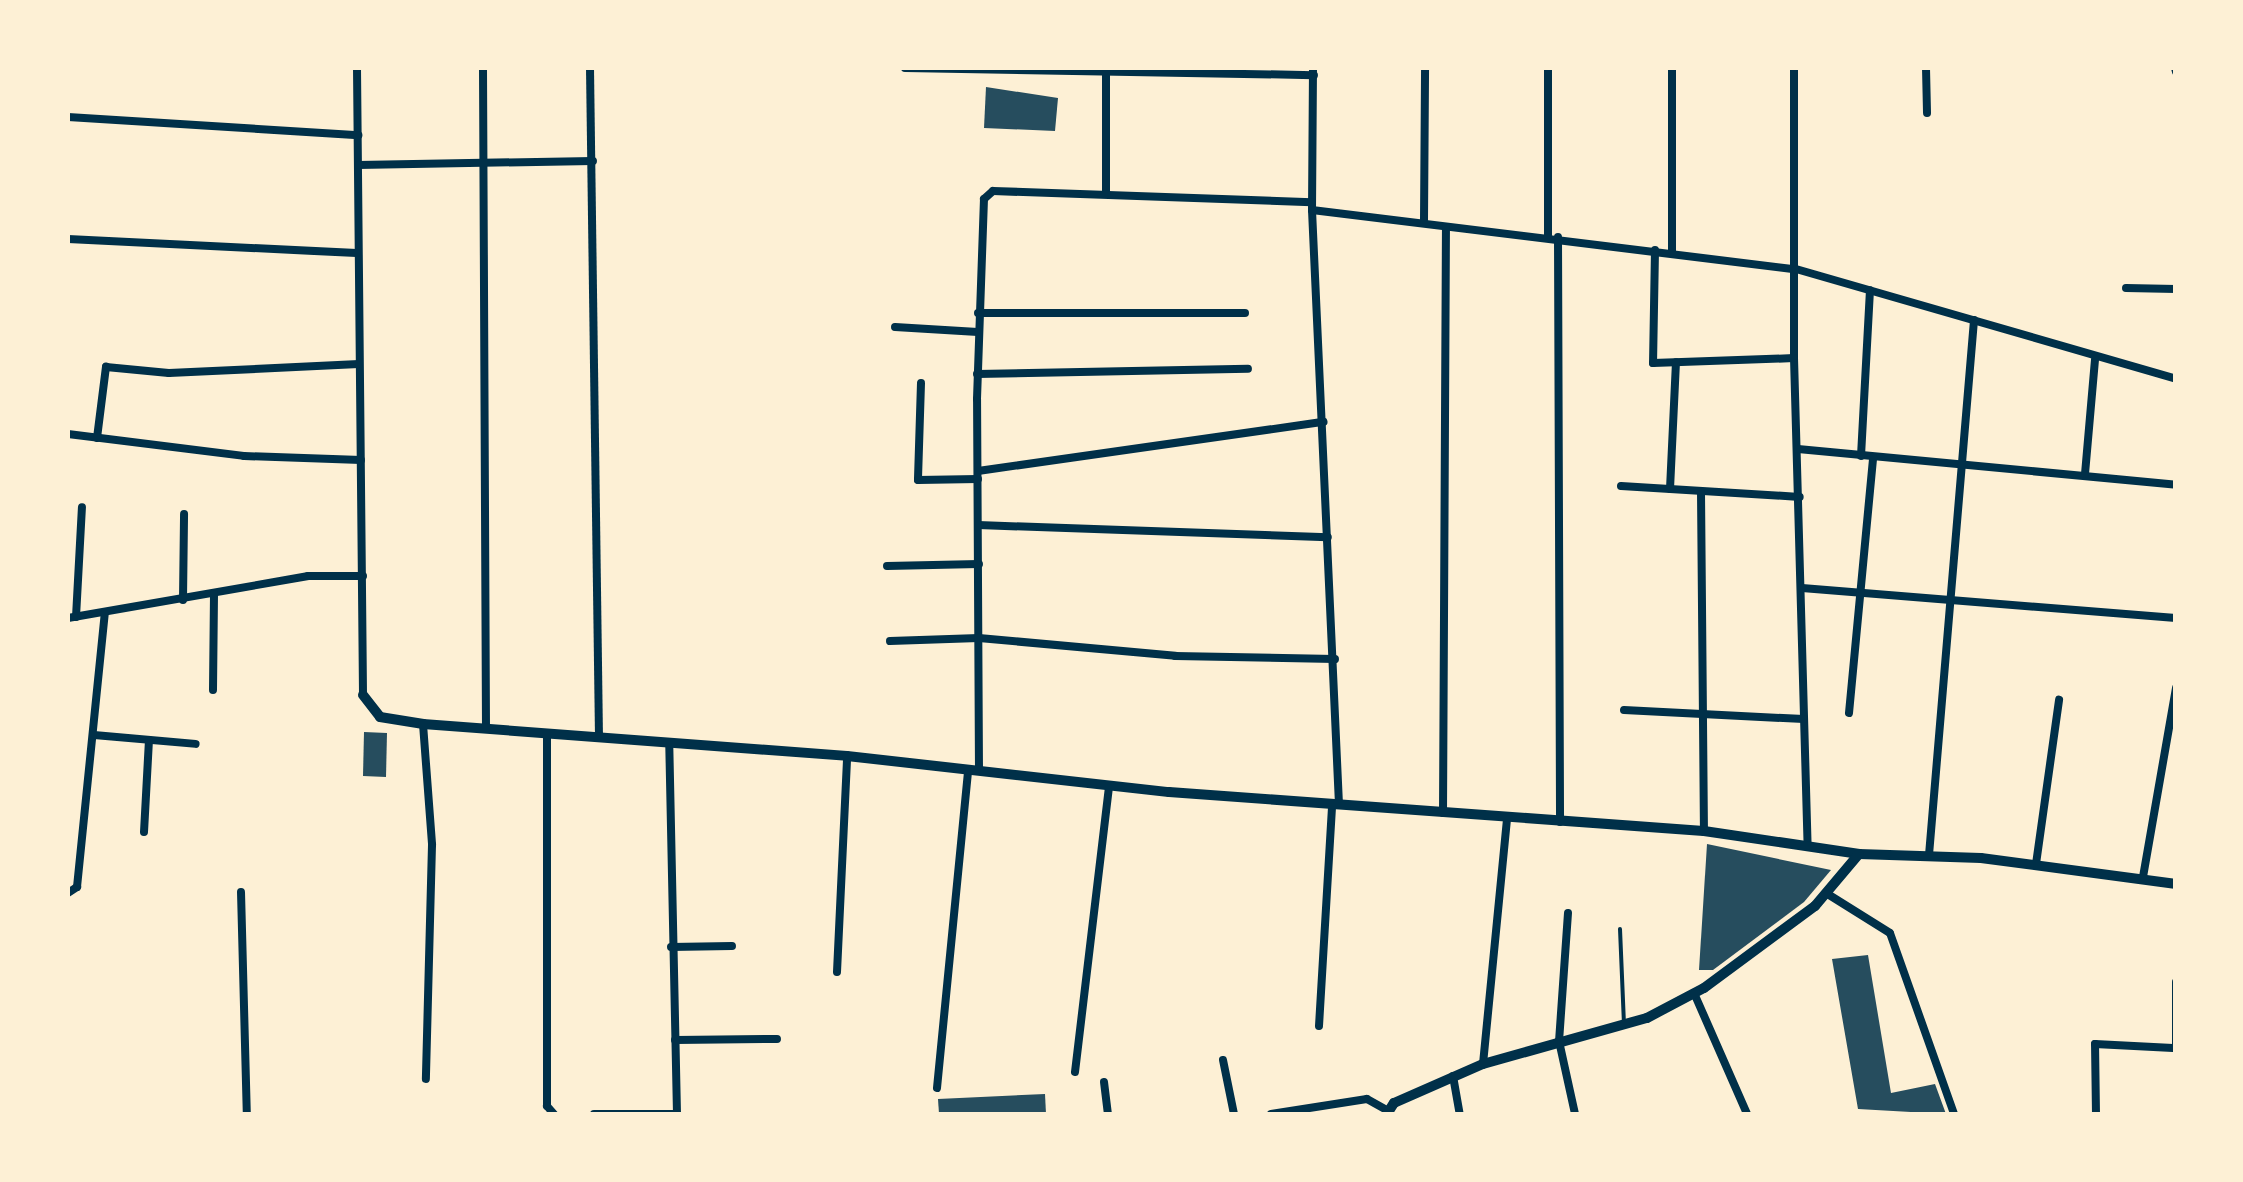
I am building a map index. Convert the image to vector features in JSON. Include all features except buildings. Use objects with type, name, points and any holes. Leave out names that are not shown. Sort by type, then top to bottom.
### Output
[{"type":"street","points":[[357,68],[363,695],[380,717],[424,724],[848,756],[1110,786],[1704,831],[1858,854],[2036,864],[2176,884]]},
{"type":"street","points":[[483,68],[486,729]]},
{"type":"street","points":[[590,68],[599,738]]},
{"type":"street","points":[[905,68],[1314,71],[1312,206],[1335,659],[1336,804],[1320,1026]]},
{"type":"street","points":[[1424,220],[1425,68]]},
{"type":"street","points":[[1548,68],[1560,822]]},
{"type":"street","points":[[1672,68],[1672,253]]},
{"type":"street","points":[[1794,68],[1794,358],[1808,846]]},
{"type":"street","points":[[1926,68],[1927,113]]},
{"type":"street","points":[[1106,69],[1106,194]]},
{"type":"street","points":[[68,118],[358,135]]},
{"type":"street","points":[[358,165],[593,161]]},
{"type":"street","points":[[937,1088],[973,770],[979,638],[978,312],[984,198],[993,191],[1312,206],[1424,220],[1446,227],[1553,235],[1796,270],[2176,380]]},
{"type":"street","points":[[1443,814],[1446,227]]},
{"type":"street","points":[[68,238],[357,253]]},
{"type":"street","points":[[1655,250],[1653,362],[1794,358]]},
{"type":"street","points":[[2126,288],[2176,289]]},
{"type":"street","points":[[1861,456],[1870,290]]},
{"type":"street","points":[[978,312],[1245,313]]},
{"type":"street","points":[[1929,855],[1974,320]]},
{"type":"street","points":[[895,327],[978,332]]},
{"type":"street","points":[[2085,474],[2095,358]]},
{"type":"street","points":[[1670,489],[1676,362]]},
{"type":"street","points":[[97,438],[106,367],[169,373],[360,364]]},
{"type":"street","points":[[977,374],[1248,369]]},
{"type":"street","points":[[920,383],[918,480],[978,475],[1324,422]]},
{"type":"street","points":[[68,434],[361,460]]},
{"type":"street","points":[[1798,450],[2176,484]]},
{"type":"street","points":[[1849,714],[1873,457]]},
{"type":"street","points":[[1620,486],[1800,496]]},
{"type":"street","points":[[1700,492],[1704,831]]},
{"type":"street","points":[[82,506],[72,618],[308,576],[363,576]]},
{"type":"street","points":[[183,600],[184,514]]},
{"type":"street","points":[[978,526],[1328,537]]},
{"type":"street","points":[[886,566],[979,564]]},
{"type":"street","points":[[1802,588],[2176,618]]},
{"type":"street","points":[[213,690],[214,594]]},
{"type":"street","points":[[68,893],[77,887],[106,613]]},
{"type":"street","points":[[890,641],[979,638],[1175,656],[1335,659]]},
{"type":"street","points":[[2142,877],[2176,688]]},
{"type":"street","points":[[2036,864],[2058,700]]},
{"type":"street","points":[[1624,710],[1804,719]]},
{"type":"street","points":[[424,724],[432,845],[426,1079]]},
{"type":"street","points":[[547,734],[546,1106],[554,1114]]},
{"type":"street","points":[[94,735],[196,744]]},
{"type":"street","points":[[144,832],[149,740]]},
{"type":"street","points":[[594,1114],[677,1114],[670,743]]},
{"type":"street","points":[[837,972],[848,756]]},
{"type":"street","points":[[1074,1072],[1110,786]]},
{"type":"street","points":[[1483,1064],[1506,818]]},
{"type":"street","points":[[1272,1114],[1367,1099],[1387,1112],[1483,1064],[1624,1024],[1694,994],[1826,893],[1858,854]]},
{"type":"street","points":[[241,892],[247,1114]]},
{"type":"street","points":[[1826,893],[1890,934],[1954,1114]]},
{"type":"street","points":[[1568,913],[1558,1040],[1575,1114]]},
{"type":"street","points":[[671,947],[732,946]]},
{"type":"street","points":[[2096,1114],[2095,1044],[2174,1049],[2176,982]]},
{"type":"street","points":[[1694,994],[1747,1114]]},
{"type":"street","points":[[674,1040],[778,1039]]},
{"type":"street","points":[[1224,1060],[1234,1114]]},
{"type":"street","points":[[1453,1076],[1460,1114]]},
{"type":"street","points":[[1104,1082],[1108,1114]]},
{"type":"lane","points":[[1620,929],[1624,1024]]}]
